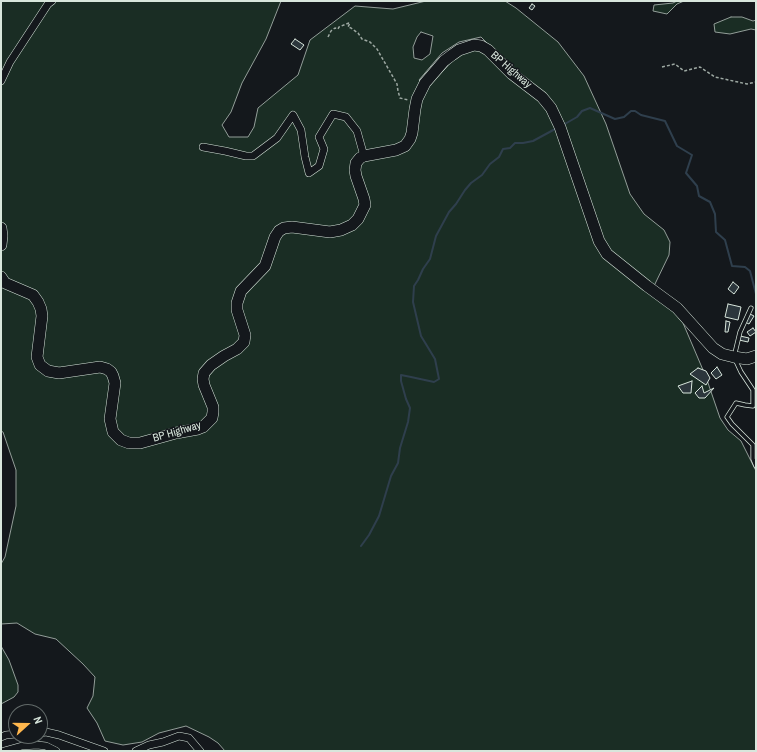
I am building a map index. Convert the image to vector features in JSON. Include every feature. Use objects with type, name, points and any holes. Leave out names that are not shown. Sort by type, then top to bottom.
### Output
[{"type":"highway","name":"BP Highway","points":[[1,277],[5,283],[33,295],[38,302],[42,316],[38,353],[40,365],[48,371],[59,373],[100,367],[107,368],[114,376],[115,382],[110,419],[113,432],[121,440],[130,443],[140,443],[176,433],[198,429],[212,418],[213,412],[213,407],[204,385],[204,373],[211,365],[224,356],[237,350],[244,342],[245,335],[237,310],[237,303],[241,291],[265,266],[274,237],[279,231],[288,227],[330,232],[341,230],[352,225],[358,220],[365,204],[356,176],[356,163],[364,156],[396,150],[404,146],[410,139],[417,99],[425,83],[444,61],[459,50],[474,45],[481,46],[488,50],[512,74],[542,96],[551,108],[560,127],[598,241],[608,254],[635,277],[678,308],[713,348],[722,354],[734,357],[747,358],[756,356]]},
{"type":"highway","points":[[1,228],[1,245]]},
{"type":"street","points":[[1,81],[10,62],[48,4],[52,1]]},
{"type":"street","points":[[203,147],[246,156],[253,156],[277,138],[293,115],[301,130],[305,158],[309,172],[319,166],[324,149],[319,137],[333,114],[346,116],[357,131],[364,156]]},
{"type":"street","points":[[48,732],[59,735],[88,748],[104,751]]},
{"type":"street","points":[[136,751],[149,745],[179,736],[189,738],[200,751]]},
{"type":"street","points":[[4,751],[22,746],[37,745],[46,746],[56,751]]},
{"type":"lane","points":[[751,308],[740,332],[734,357],[741,372],[753,390],[753,406],[736,403],[726,417],[752,445],[753,459],[756,466]]},
{"type":"path","points":[[328,37],[331,31],[335,28],[338,29],[350,23],[348,27],[358,33],[362,39],[370,42],[377,49],[397,84],[400,98],[408,100],[417,99]]},
{"type":"path","points":[[662,66],[674,64],[684,71],[700,67],[715,77],[747,84],[756,82]]},
{"type":"green space","points":[[1,1],[281,1],[266,39],[242,83],[231,112],[222,125],[229,137],[248,137],[254,127],[258,108],[298,75],[310,40],[355,6],[393,9],[426,1],[505,1],[558,42],[584,76],[606,124],[630,194],[644,214],[664,230],[670,242],[669,255],[654,286],[611,251],[601,238],[566,136],[555,109],[545,94],[519,75],[481,37],[459,42],[442,53],[419,80],[427,88],[456,57],[473,49],[481,50],[488,54],[511,79],[538,99],[548,111],[559,133],[596,244],[605,256],[670,307],[683,323],[706,377],[720,418],[728,430],[741,441],[756,471],[756,751],[225,751],[218,743],[209,737],[186,726],[159,733],[142,742],[123,745],[105,741],[97,723],[87,708],[93,696],[95,677],[56,639],[35,634],[17,623],[1,624],[1,564],[5,557],[16,506],[16,470],[3,432],[1,431]],"holes":[[[421,32],[433,36],[430,54],[422,60],[414,58],[413,47]]]},
{"type":"green space","points":[[677,1],[684,1],[677,4],[667,14],[653,11],[654,5],[673,3]]},
{"type":"green space","points":[[731,17],[742,17],[753,21],[756,20],[756,30],[751,29],[730,34],[715,32],[714,24]]},
{"type":"green space","points":[[1,646],[9,660],[18,685],[18,692],[14,697],[1,704]]},
{"type":"building","points":[[532,4],[535,6],[532,10],[529,8]]},
{"type":"building","points":[[295,39],[304,45],[300,50],[291,44]]},
{"type":"building","points":[[733,282],[739,287],[734,294],[728,289]]},
{"type":"building","points":[[728,304],[741,307],[738,320],[725,317]]},
{"type":"building","points":[[750,314],[754,316],[749,324],[745,322]]},
{"type":"building","points":[[726,321],[730,322],[728,332],[725,332]]},
{"type":"building","points":[[753,328],[756,332],[750,336],[747,332]]},
{"type":"building","points":[[740,336],[749,338],[748,342],[739,340]]},
{"type":"building","points":[[717,367],[722,375],[716,379],[711,373]]},
{"type":"building","points":[[698,368],[706,371],[710,378],[706,385],[690,374]]},
{"type":"building","points":[[692,381],[691,393],[683,393],[678,386]]},
{"type":"building","points":[[702,386],[704,393],[714,388],[705,398],[699,398],[695,393]]},
{"type":"waterway","points":[[563,125],[577,117],[582,111],[590,108],[615,119],[624,117],[631,111],[635,111],[641,115],[665,121],[677,146],[692,155],[686,173],[697,186],[699,196],[710,202],[715,214],[716,232],[725,240],[732,266],[745,267],[750,271],[756,294]]},
{"type":"waterway","points":[[361,546],[369,535],[379,516],[391,476],[398,463],[400,448],[408,422],[410,408],[401,381],[401,375],[434,382],[439,379],[435,359],[421,336],[413,302],[414,286],[430,259],[436,236],[449,212],[465,190],[471,183],[482,175],[490,164],[499,157],[503,149],[510,148],[515,143],[533,141],[557,128]]}]
